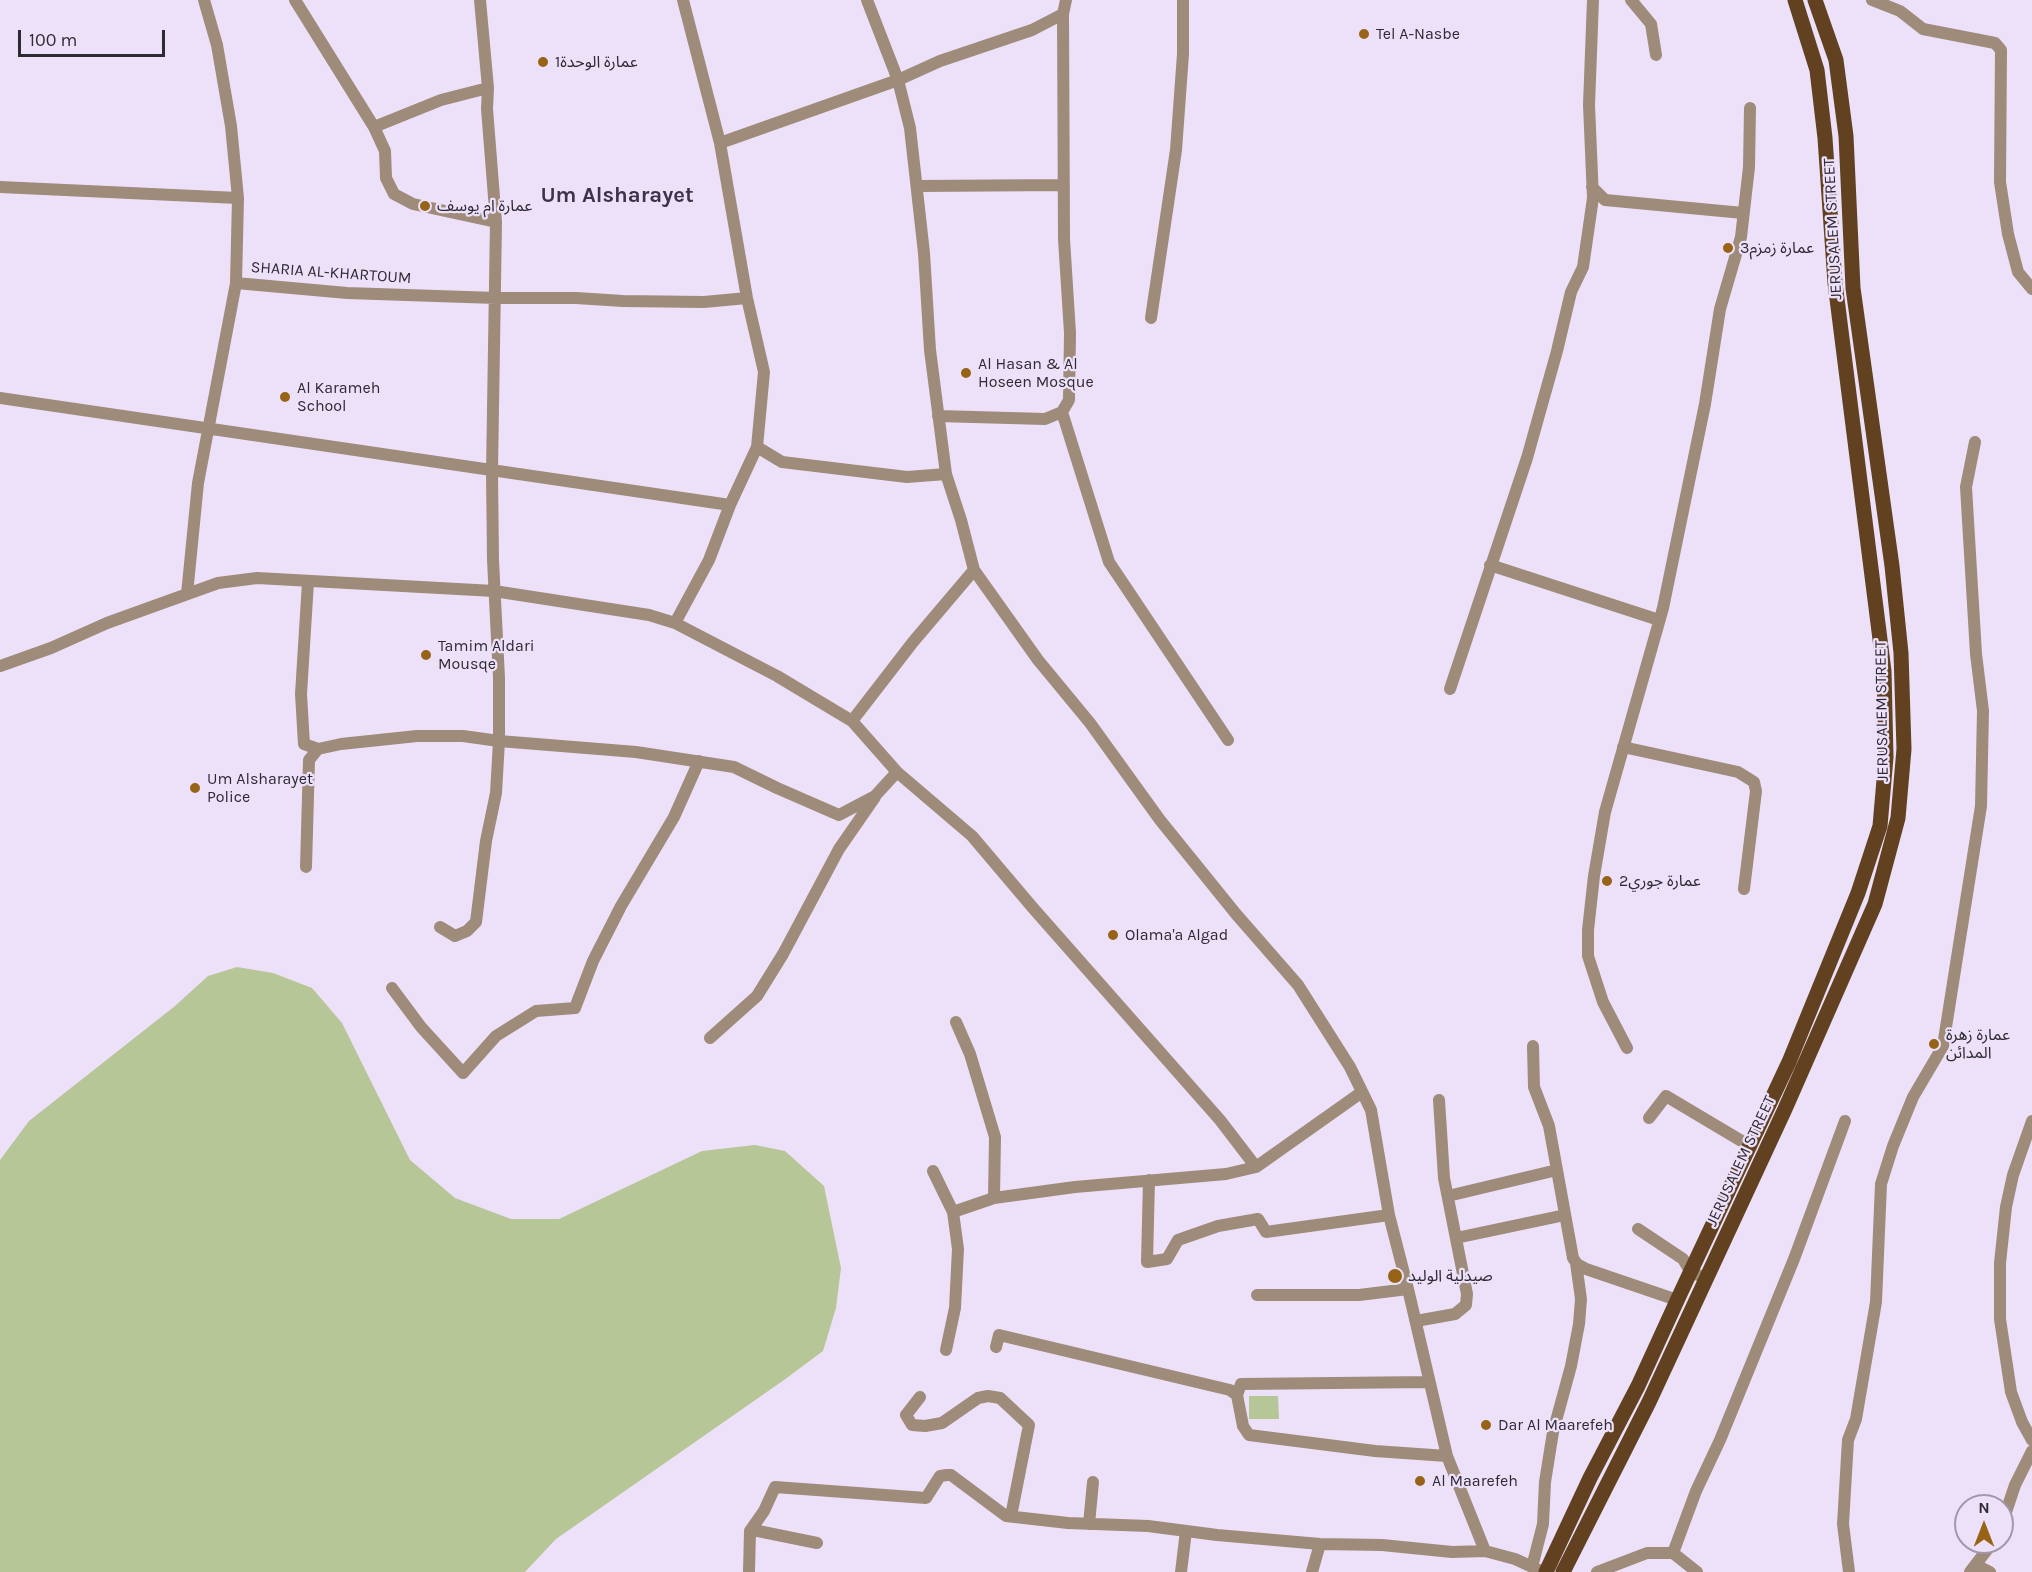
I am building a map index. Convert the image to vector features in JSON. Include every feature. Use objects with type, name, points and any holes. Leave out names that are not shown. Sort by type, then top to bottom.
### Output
[{"type":"main road","name":"JERUSALEM STREET","points":[[1540,1570],[1638,1386],[1789,1062],[1854,904],[1880,826],[1886,757],[1884,671],[1835,283],[1818,70],[1795,0]]},
{"type":"main road","name":"JERUSALEM STREET","points":[[1563,1572],[1649,1402],[1785,1109],[1875,904],[1898,818],[1904,749],[1901,653],[1890,555],[1853,288],[1846,136],[1836,60],[1815,0]]},
{"type":"main road","points":[[1835,283],[1853,288]]},
{"type":"street","name":"SHARIA AL-KHARTOUM","points":[[204,0],[217,45],[231,126],[238,198],[236,284],[347,293],[495,298],[704,302],[747,298]]},
{"type":"street","points":[[295,0],[374,127],[385,151],[386,178],[394,194],[413,204],[495,222]]},
{"type":"street","points":[[440,927],[455,936],[467,931],[476,922],[486,841],[495,793],[499,741],[492,471],[495,222],[487,109],[488,88],[480,0]]},
{"type":"street","points":[[675,623],[708,560],[757,447],[764,372],[747,298],[720,143],[684,0]]},
{"type":"street","points":[[867,0],[898,80],[910,128],[924,253],[930,350],[946,474],[974,570],[1038,660],[1090,723],[1160,820],[1236,914],[1298,985],[1350,1066],[1371,1110],[1389,1215],[1447,1456],[1485,1551]]},
{"type":"street","points":[[938,416],[1045,418],[1062,412],[1069,400],[1070,333],[1064,239],[1063,14],[1066,0]]},
{"type":"street","points":[[1151,318],[1176,150],[1183,54],[1183,0]]},
{"type":"street","points":[[1450,689],[1527,458],[1571,292],[1583,267],[1593,198],[1589,105],[1593,0]]},
{"type":"street","points":[[1631,0],[1652,24],[1656,55]]},
{"type":"street","points":[[1872,0],[1900,11],[1923,29],[1995,43],[2001,50],[2000,182],[2008,234],[2018,272],[2032,289]]},
{"type":"street","points":[[720,143],[898,80],[940,61],[1032,30],[1063,14]]},
{"type":"street","points":[[374,127],[441,100],[488,88]]},
{"type":"street","points":[[1627,1048],[1603,1002],[1588,956],[1588,930],[1594,876],[1605,812],[1663,608],[1705,404],[1720,309],[1741,237],[1749,167],[1750,108]]},
{"type":"street","points":[[916,186],[1064,185]]},
{"type":"street","points":[[0,187],[238,198]]},
{"type":"street","points":[[1592,187],[1605,200],[1743,213]]},
{"type":"street","points":[[187,594],[198,483],[236,284]]},
{"type":"street","points":[[0,398],[730,505]]},
{"type":"street","points":[[1062,412],[1109,562],[1228,740]]},
{"type":"street","points":[[1849,1572],[1843,1524],[1848,1440],[1856,1419],[1876,1302],[1881,1184],[1893,1146],[1913,1097],[1943,1046],[1981,806],[1983,711],[1976,654],[1966,488],[1975,442]]},
{"type":"street","points":[[757,447],[782,462],[907,477],[946,474]]},
{"type":"street","points":[[1490,566],[1659,620]]},
{"type":"street","points":[[852,720],[913,642],[974,570]]},
{"type":"street","points":[[0,666],[51,648],[107,623],[218,583],[257,578],[494,591],[649,615],[675,623],[777,676],[852,720],[897,772],[972,836],[1221,1120],[1256,1167]]},
{"type":"street","points":[[308,582],[301,694],[304,744],[318,749],[341,744],[417,736],[463,736],[636,752],[734,767],[839,815],[875,796]]},
{"type":"street","points":[[1623,747],[1738,772],[1754,782],[1756,791],[1744,889]]},
{"type":"street","points":[[306,867],[309,766],[312,755],[318,749]]},
{"type":"street","points":[[392,988],[421,1027],[463,1073],[496,1036],[536,1011],[575,1008],[593,961],[621,906],[674,817],[699,761]]},
{"type":"street","points":[[710,1038],[757,996],[783,954],[839,849],[875,796],[897,772]]},
{"type":"street","points":[[956,1022],[970,1054],[995,1137],[994,1198]]},
{"type":"street","points":[[749,1572],[750,1531],[764,1511],[775,1487],[926,1498],[940,1476],[947,1475],[951,1475],[1006,1516],[1089,1524],[1148,1526],[1320,1544],[1382,1545],[1452,1552],[1485,1551],[1515,1559],[1540,1570],[1545,1482],[1553,1432],[1579,1324],[1581,1299],[1549,1126],[1534,1088],[1533,1046]]},
{"type":"street","points":[[953,1212],[994,1198],[1149,1180],[1226,1174],[1256,1167],[1362,1092]]},
{"type":"street","points":[[1649,1118],[1666,1096],[1750,1146]]},
{"type":"street","points":[[1416,1321],[1455,1314],[1466,1305],[1467,1294],[1444,1178],[1439,1100]]},
{"type":"street","points":[[1673,1553],[1696,1491],[1720,1440],[1794,1259],[1845,1121]]},
{"type":"street","points":[[2032,1121],[2013,1175],[2006,1207],[2000,1263],[2000,1319],[2011,1392],[2022,1422],[2032,1440]]},
{"type":"street","points":[[1448,1196],[1557,1170]]},
{"type":"street","points":[[933,1171],[953,1212],[958,1249],[955,1308],[946,1350]]},
{"type":"street","points":[[1149,1180],[1147,1262],[1167,1259],[1178,1240],[1218,1226],[1258,1219],[1266,1232],[1389,1215]]},
{"type":"street","points":[[1456,1238],[1564,1215]]},
{"type":"street","points":[[1638,1229],[1683,1259],[1690,1271],[1706,1279]]},
{"type":"street","points":[[1576,1263],[1586,1269],[1677,1300]]},
{"type":"street","points":[[1257,1295],[1359,1295],[1408,1288]]},
{"type":"street","points":[[996,1347],[999,1335],[1230,1390],[1237,1395]]},
{"type":"street","points":[[1428,1382],[1241,1384],[1237,1395],[1243,1426],[1249,1435],[1375,1451],[1447,1456]]},
{"type":"street","points":[[920,1397],[906,1415],[912,1425],[925,1426],[942,1423],[978,1398],[988,1396],[1000,1398],[1029,1425],[1011,1516]]},
{"type":"street","points":[[2012,1494],[2032,1451]]},
{"type":"street","points":[[1089,1524],[1093,1482]]},
{"type":"street","points":[[750,1531],[817,1543]]},
{"type":"street","points":[[1181,1572],[1186,1531]]},
{"type":"street","points":[[1312,1572],[1320,1544]]},
{"type":"street","points":[[1597,1572],[1647,1553],[1673,1553],[1697,1572]]},
{"type":"street","points":[[1984,1554],[1973,1568],[1990,1572]]},
{"type":"green space","points":[[237,967],[273,973],[312,988],[342,1023],[410,1160],[455,1198],[511,1219],[559,1219],[702,1151],[755,1145],[785,1151],[824,1186],[841,1268],[836,1308],[823,1351],[556,1539],[525,1572],[0,1572],[0,1160],[29,1121],[175,1006],[208,976]]},
{"type":"green space","points":[[1249,1396],[1278,1396],[1279,1419],[1249,1419]]},
{"type":"place","name":"Tel A-Nasbe","points":[[1364,34]]},
{"type":"place","name":"عمارة الوحدة1","points":[[543,62]]},
{"type":"place","name":"عمارة ام يوسف","points":[[425,206]]},
{"type":"place","name":"عمارة زمزم3","points":[[1728,248]]},
{"type":"place","name":"Al Hasan & Al Hoseen Mosque","points":[[966,373]]},
{"type":"place","name":"Al Karameh School","points":[[285,397]]},
{"type":"place","name":"Tamim Aldari Mousqe","points":[[426,655]]},
{"type":"place","name":"Um Alsharayet Police","points":[[195,788]]},
{"type":"place","name":"عمارة جوري2","points":[[1607,881]]},
{"type":"place","name":"Olama'a Algad","points":[[1113,935]]},
{"type":"place","name":"عمارة زهرة المدائن","points":[[1934,1044]]},
{"type":"place","name":"صيدلية الوليد","points":[[1395,1276]]},
{"type":"place","name":"Dar Al Maarefeh","points":[[1486,1425]]},
{"type":"place","name":"Al Maarefeh","points":[[1420,1481]]},
{"type":"district","name":"Um Alsharayet","points":[[617,196]]}]
